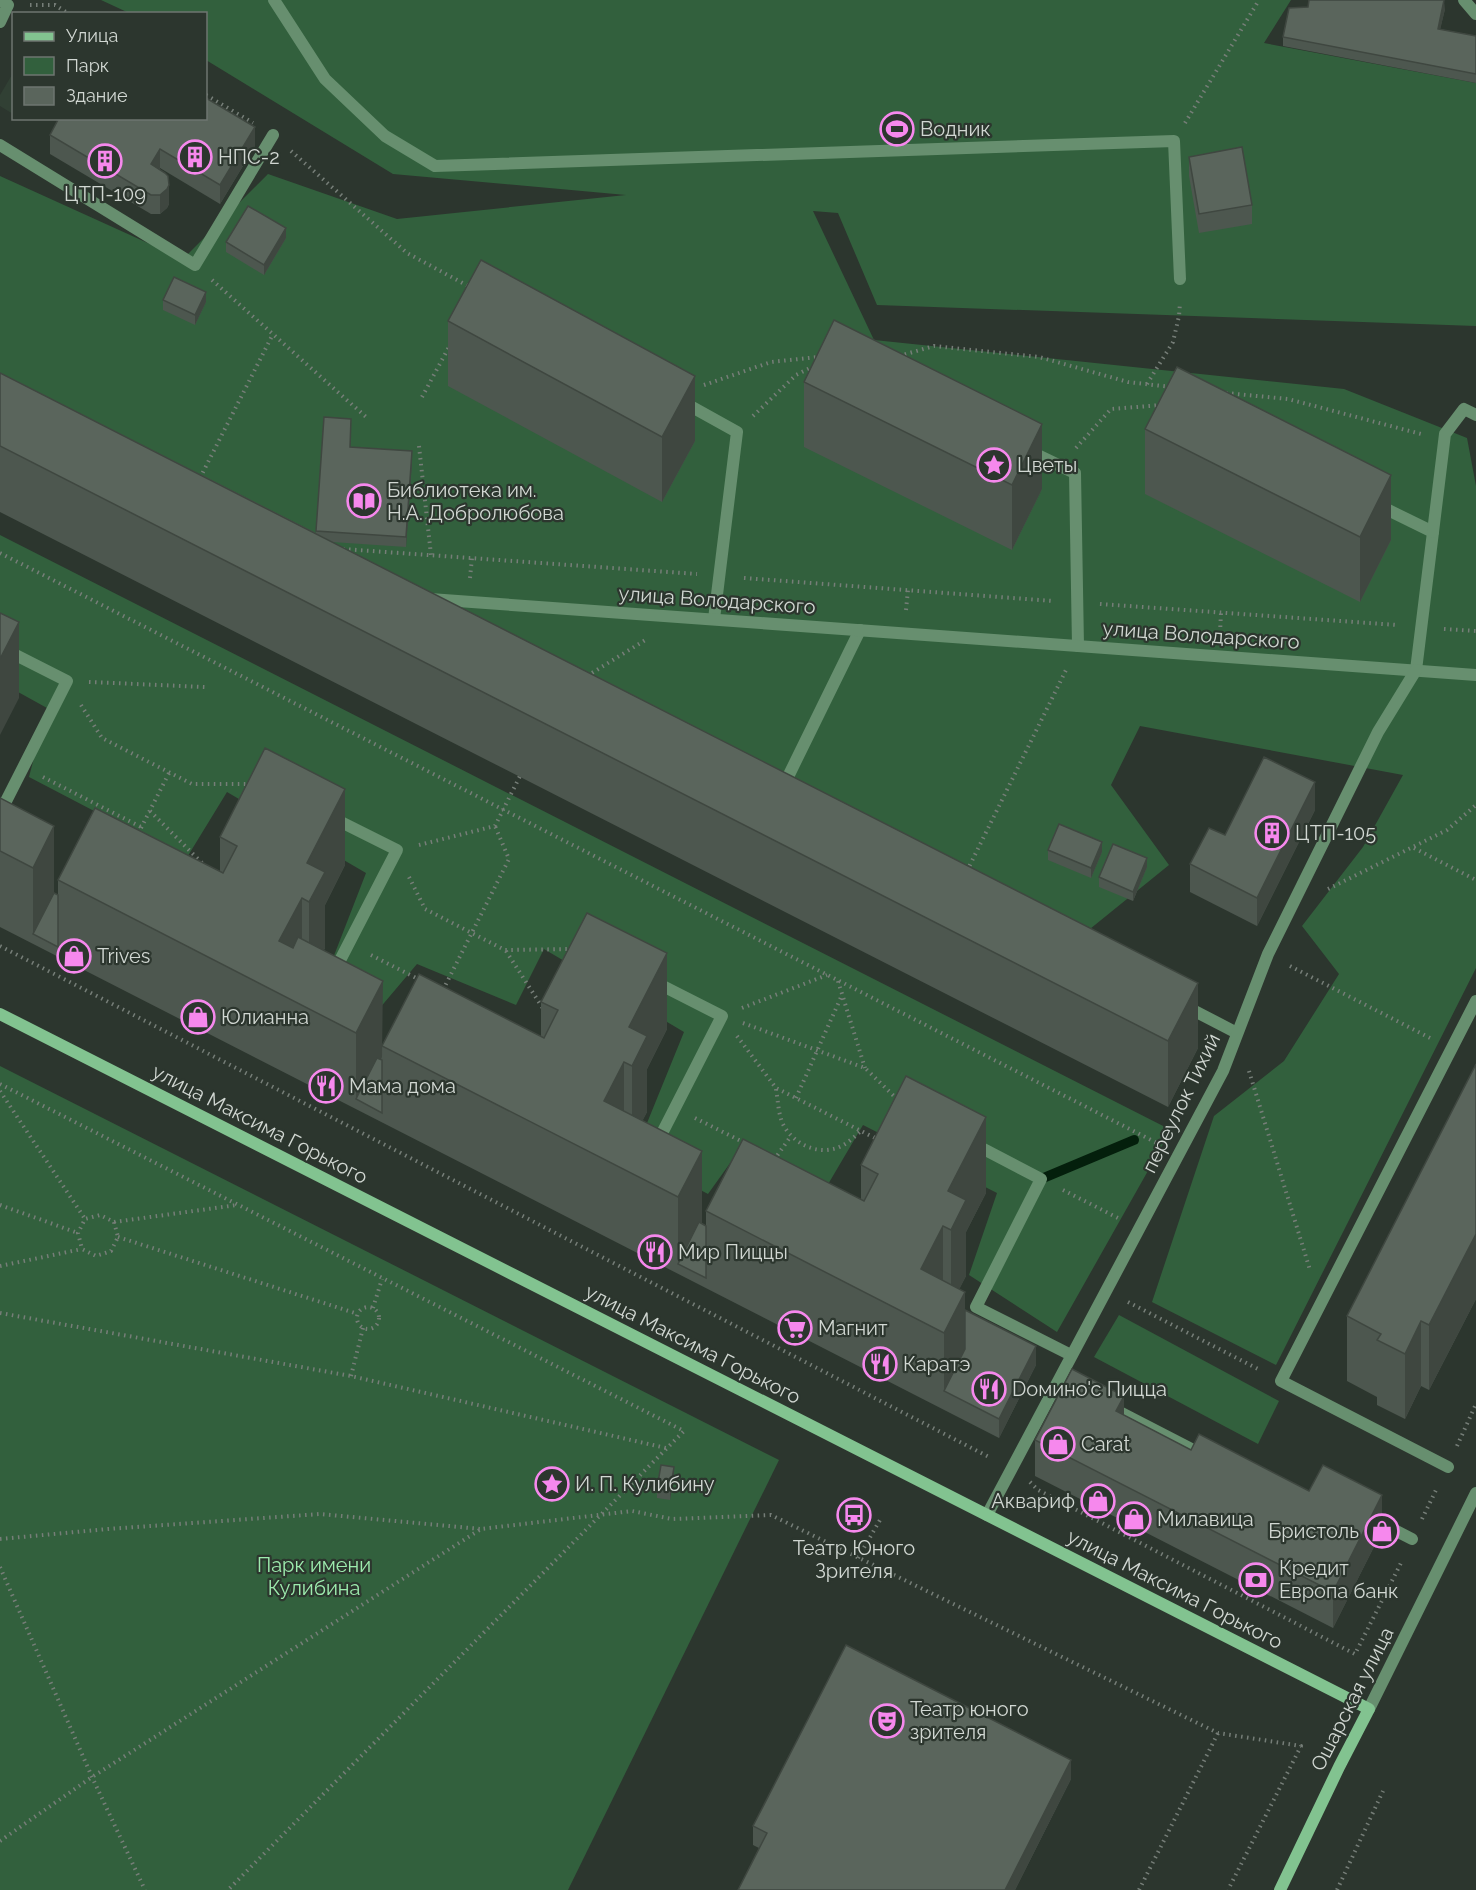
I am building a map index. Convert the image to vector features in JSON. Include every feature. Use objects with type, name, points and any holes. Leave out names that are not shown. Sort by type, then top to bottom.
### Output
[{"type":"main road","name":"улица Максима Горького","points":[[0,1014],[1369,1709]]},
{"type":"main road","name":"Ошарская улица","points":[[1280,1890],[1369,1709]]},
{"type":"street","points":[[274,0],[325,79],[385,136],[435,165],[1174,141],[1180,279]]},
{"type":"street","points":[[1464,0],[1476,14]]},
{"type":"street","points":[[0,22],[4,2]]},
{"type":"street","points":[[0,145],[195,265],[273,135]]},
{"type":"street","points":[[672,396],[737,432],[714,619]]},
{"type":"street","points":[[1416,670],[1445,435],[1464,409],[1476,415]]},
{"type":"street","points":[[1018,445],[1075,473],[1078,646]]},
{"type":"street","points":[[1369,500],[1432,532]]},
{"type":"street","name":"улица Володарского","points":[[413,597],[1476,675]]},
{"type":"street","points":[[788,804],[778,798],[860,630]]},
{"type":"street","points":[[0,647],[67,681],[0,813]]},
{"type":"street","name":"переулок Тихий","points":[[987,1515],[1063,1383],[1071,1356],[1223,1071],[1268,954],[1378,732],[1416,670]]},
{"type":"street","points":[[322,812],[397,850],[330,982]]},
{"type":"street","points":[[641,975],[722,1016],[651,1157]]},
{"type":"street","points":[[1175,1001],[1237,1033]]},
{"type":"street","points":[[1448,1467],[1281,1381],[1476,1001]]},
{"type":"street","points":[[960,1137],[1041,1179],[976,1307],[1071,1356]]},
{"type":"street","points":[[1100,1402],[1216,1462]]},
{"type":"street","name":"Ошарская улица","points":[[1369,1709],[1476,1493]]},
{"type":"street","points":[[1354,1509],[1412,1539]]},
{"type":"path","points":[[1174,141],[1258,0]]},
{"type":"path","points":[[4,2],[55,5],[66,12]]},
{"type":"path","points":[[207,96],[273,135],[407,253],[479,292]]},
{"type":"path","points":[[195,265],[366,417]]},
{"type":"path","points":[[1147,384],[1173,342],[1179,315],[1180,279]]},
{"type":"path","points":[[197,483],[273,334]]},
{"type":"path","points":[[422,397],[451,344]]},
{"type":"path","points":[[892,358],[934,346],[945,347],[1039,357],[1128,382],[1182,388]]},
{"type":"path","points":[[672,396],[771,362],[826,356]]},
{"type":"path","points":[[737,432],[796,375],[816,365]]},
{"type":"path","points":[[1217,392],[1288,399],[1444,440]]},
{"type":"path","points":[[1077,447],[1111,409],[1167,404]]},
{"type":"path","points":[[419,446],[431,555]]},
{"type":"path","points":[[338,549],[1476,631]]},
{"type":"path","points":[[0,553],[1178,1154]]},
{"type":"path","points":[[584,677],[683,617]]},
{"type":"path","points":[[963,880],[1078,646]]},
{"type":"path","points":[[67,681],[205,687]]},
{"type":"path","points":[[67,681],[102,738],[192,784],[258,785]]},
{"type":"path","points":[[23,767],[141,827]]},
{"type":"path","points":[[136,838],[170,773]]},
{"type":"path","points":[[442,991],[509,860],[495,826],[520,776]]},
{"type":"path","points":[[1321,894],[1447,830],[1476,805]]},
{"type":"path","points":[[150,811],[213,873]]},
{"type":"path","points":[[495,826],[397,850],[425,909],[505,950],[580,949]]},
{"type":"path","points":[[1413,847],[1476,880]]},
{"type":"path","points":[[349,943],[421,980]]},
{"type":"path","points":[[0,946],[1012,1468],[1023,1474],[1038,1490],[1355,1654]]},
{"type":"path","points":[[505,950],[547,1014]]},
{"type":"path","points":[[1268,954],[1420,1033]]},
{"type":"path","points":[[722,1016],[827,975]]},
{"type":"path","points":[[838,980],[865,1068]]},
{"type":"path","points":[[796,1098],[842,995]]},
{"type":"path","points":[[722,1016],[865,1068],[903,1104]]},
{"type":"path","points":[[722,1016],[776,1088],[783,1123],[791,1136],[803,1145],[818,1150],[833,1149],[848,1143],[861,1131]]},
{"type":"path","points":[[1237,1033],[1313,1281]]},
{"type":"path","points":[[0,1084],[684,1431],[228,1890]]},
{"type":"path","points":[[776,1088],[882,1142]]},
{"type":"path","points":[[0,1091],[85,1219]]},
{"type":"path","points":[[675,1108],[755,1148]]},
{"type":"path","points":[[769,1167],[791,1136]]},
{"type":"path","points":[[765,1153],[775,1158]]},
{"type":"path","points":[[1041,1179],[1139,1229]]},
{"type":"path","points":[[0,1205],[78,1233]]},
{"type":"path","points":[[82,1249],[78,1233],[85,1219],[100,1215],[114,1222],[237,1205]]},
{"type":"path","points":[[0,1266],[82,1249],[96,1256],[111,1251],[118,1237],[114,1222]]},
{"type":"path","points":[[118,1237],[358,1314]]},
{"type":"path","points":[[373,1308],[382,1279]]},
{"type":"path","points":[[1106,1291],[1264,1372]]},
{"type":"path","points":[[364,1308],[373,1308],[378,1315],[378,1324],[372,1329],[363,1328],[357,1322],[358,1314],[364,1308]]},
{"type":"path","points":[[0,1313],[351,1376],[666,1448]]},
{"type":"path","points":[[351,1376],[363,1328]]},
{"type":"path","points":[[0,1539],[320,1514],[481,1529],[632,1511],[672,1519],[771,1515],[1218,1733],[1301,1746],[1228,1890]]},
{"type":"path","points":[[857,1558],[880,1520]]},
{"type":"path","points":[[0,1841],[92,1777],[481,1529]]},
{"type":"path","points":[[0,1567],[92,1777],[145,1890]]},
{"type":"path","points":[[1139,1890],[1218,1733]]},
{"type":"path","points":[[1337,1890],[1383,1791]]},
{"type":"shaded area","points":[[12,75],[12,113],[0,106],[0,95]]},
{"type":"green space","points":[[101,0],[1291,0],[1264,43],[1476,83],[1476,326],[877,305],[838,213],[813,211],[874,340],[1344,389],[1467,438],[1476,486],[1476,968],[1276,1365],[1152,1302],[1214,1116],[1284,1061],[1339,974],[1302,926],[1363,847],[1403,775],[1140,726],[1111,785],[1169,865],[1085,933],[0,380],[0,176],[183,259],[268,174],[397,219],[626,195],[393,174],[207,61],[207,12],[127,12]]},
{"type":"green space","points":[[0,535],[1171,1130],[1057,1332],[969,1275],[997,1193],[863,1125],[827,1186],[743,1145],[708,1194],[634,1155],[684,1032],[544,949],[516,1005],[417,964],[368,1022],[316,1002],[366,873],[227,792],[186,859],[29,777],[47,708],[0,682]]},
{"type":"green space","name":"Парк имени Кулибина","points":[[0,1066],[779,1460],[568,1890],[0,1890]]},
{"type":"green space","points":[[1119,1315],[1279,1401],[1258,1444],[1094,1357]]},
{"type":"building","points":[[1309,0],[1444,0],[1438,29],[1476,36],[1476,74],[1283,37],[1289,8],[1308,7]]},
{"type":"building","points":[[207,99],[255,127],[220,185],[160,149],[151,164],[168,176],[169,185],[160,195],[151,195],[50,135],[58,120],[207,120]]},
{"type":"building","points":[[1242,147],[1252,205],[1199,214],[1189,157]]},
{"type":"building","points":[[248,206],[286,228],[264,265],[226,242]]},
{"type":"building","points":[[481,260],[695,376],[662,437],[448,321]]},
{"type":"building","points":[[174,277],[206,292],[195,315],[163,300]]},
{"type":"building","points":[[834,320],[1042,424],[1012,485],[804,382]]},
{"type":"building","points":[[1177,367],[1391,475],[1360,537],[1145,429]]},
{"type":"building","points":[[0,373],[1198,983],[1168,1041],[0,446]]},
{"type":"building","name":"Библиотека им. Н.А. Добролюбова","points":[[324,417],[351,419],[350,447],[412,451],[406,537],[316,531]]},
{"type":"building","points":[[0,613],[19,622],[0,659]]},
{"type":"building","points":[[265,748],[345,789],[307,863],[325,872],[309,902],[302,898],[279,941],[293,948],[298,937],[383,981],[356,1033],[58,880],[95,808],[223,873],[237,846],[220,837]]},
{"type":"building","name":"ЦТП-105","points":[[1264,757],[1315,782],[1257,898],[1190,864],[1209,828],[1225,835]]},
{"type":"building","points":[[0,798],[54,826],[33,868],[0,851]]},
{"type":"building","points":[[1059,824],[1102,842],[1091,868],[1048,850]]},
{"type":"building","points":[[1113,844],[1147,858],[1133,892],[1099,877]]},
{"type":"building","points":[[54,893],[58,895],[58,947],[33,934]]},
{"type":"building","points":[[587,913],[667,953],[629,1027],[647,1036],[632,1066],[624,1062],[604,1101],[702,1151],[678,1197],[382,1046],[419,974],[544,1038],[558,1010],[541,1002]]},
{"type":"building","points":[[377,1058],[382,1060],[382,1113],[356,1099]]},
{"type":"building","points":[[1476,1064],[1476,1234],[1429,1325],[1421,1321],[1405,1354],[1377,1340],[1381,1334],[1347,1316]]},
{"type":"building","points":[[906,1076],[986,1117],[948,1191],[966,1200],[951,1230],[943,1226],[921,1269],[965,1292],[944,1333],[706,1211],[743,1139],[864,1201],[878,1174],[861,1165]]},
{"type":"building","points":[[699,1222],[706,1226],[706,1278],[678,1264]]},
{"type":"building","points":[[965,1310],[1036,1346],[999,1419],[944,1391],[965,1349]]},
{"type":"building","points":[[1072,1369],[1124,1396],[1116,1411],[1191,1450],[1199,1434],[1309,1491],[1323,1465],[1382,1495],[1333,1592],[1035,1440]]},
{"type":"building","points":[[661,1465],[674,1467],[670,1491],[657,1488]]},
{"type":"building","name":"Театр юного зрителя","points":[[846,1645],[1071,1760],[1005,1890],[738,1890],[767,1833],[753,1826]]},
{"type":"waterway","points":[[1041,1179],[1134,1140]]},
{"type":"place","name":"Водник","points":[[897,129]]},
{"type":"place","name":"НПС-2","points":[[195,157]]},
{"type":"place","name":"ЦТП-109","points":[[105,161]]},
{"type":"place","name":"Цветы","points":[[994,465]]},
{"type":"place","name":"Библиотека им. Н.А. Добролюбова","points":[[364,501]]},
{"type":"place","name":"ЦТП-105","points":[[1272,833]]},
{"type":"place","name":"Trives","points":[[74,956]]},
{"type":"place","name":"Юлианна","points":[[198,1017]]},
{"type":"place","name":"Мама дома","points":[[326,1086]]},
{"type":"place","name":"Мир Пиццы","points":[[655,1252]]},
{"type":"place","name":"Магнит","points":[[795,1328]]},
{"type":"place","name":"Каратэ","points":[[880,1364]]},
{"type":"place","name":"Dомино'с Пицца","points":[[989,1389]]},
{"type":"place","name":"Carat","points":[[1058,1444]]},
{"type":"place","name":"И. П. Кулибину","points":[[552,1484]]},
{"type":"place","name":"Аквариф","points":[[1098,1501]]},
{"type":"place","name":"Театр Юного Зрителя","points":[[854,1515]]},
{"type":"place","name":"Милавица","points":[[1134,1519]]},
{"type":"place","name":"Бристоль","points":[[1382,1531]]},
{"type":"place","name":"Кредит Европа банк","points":[[1256,1580]]},
{"type":"place","name":"Театр юного зрителя","points":[[887,1721]]}]
